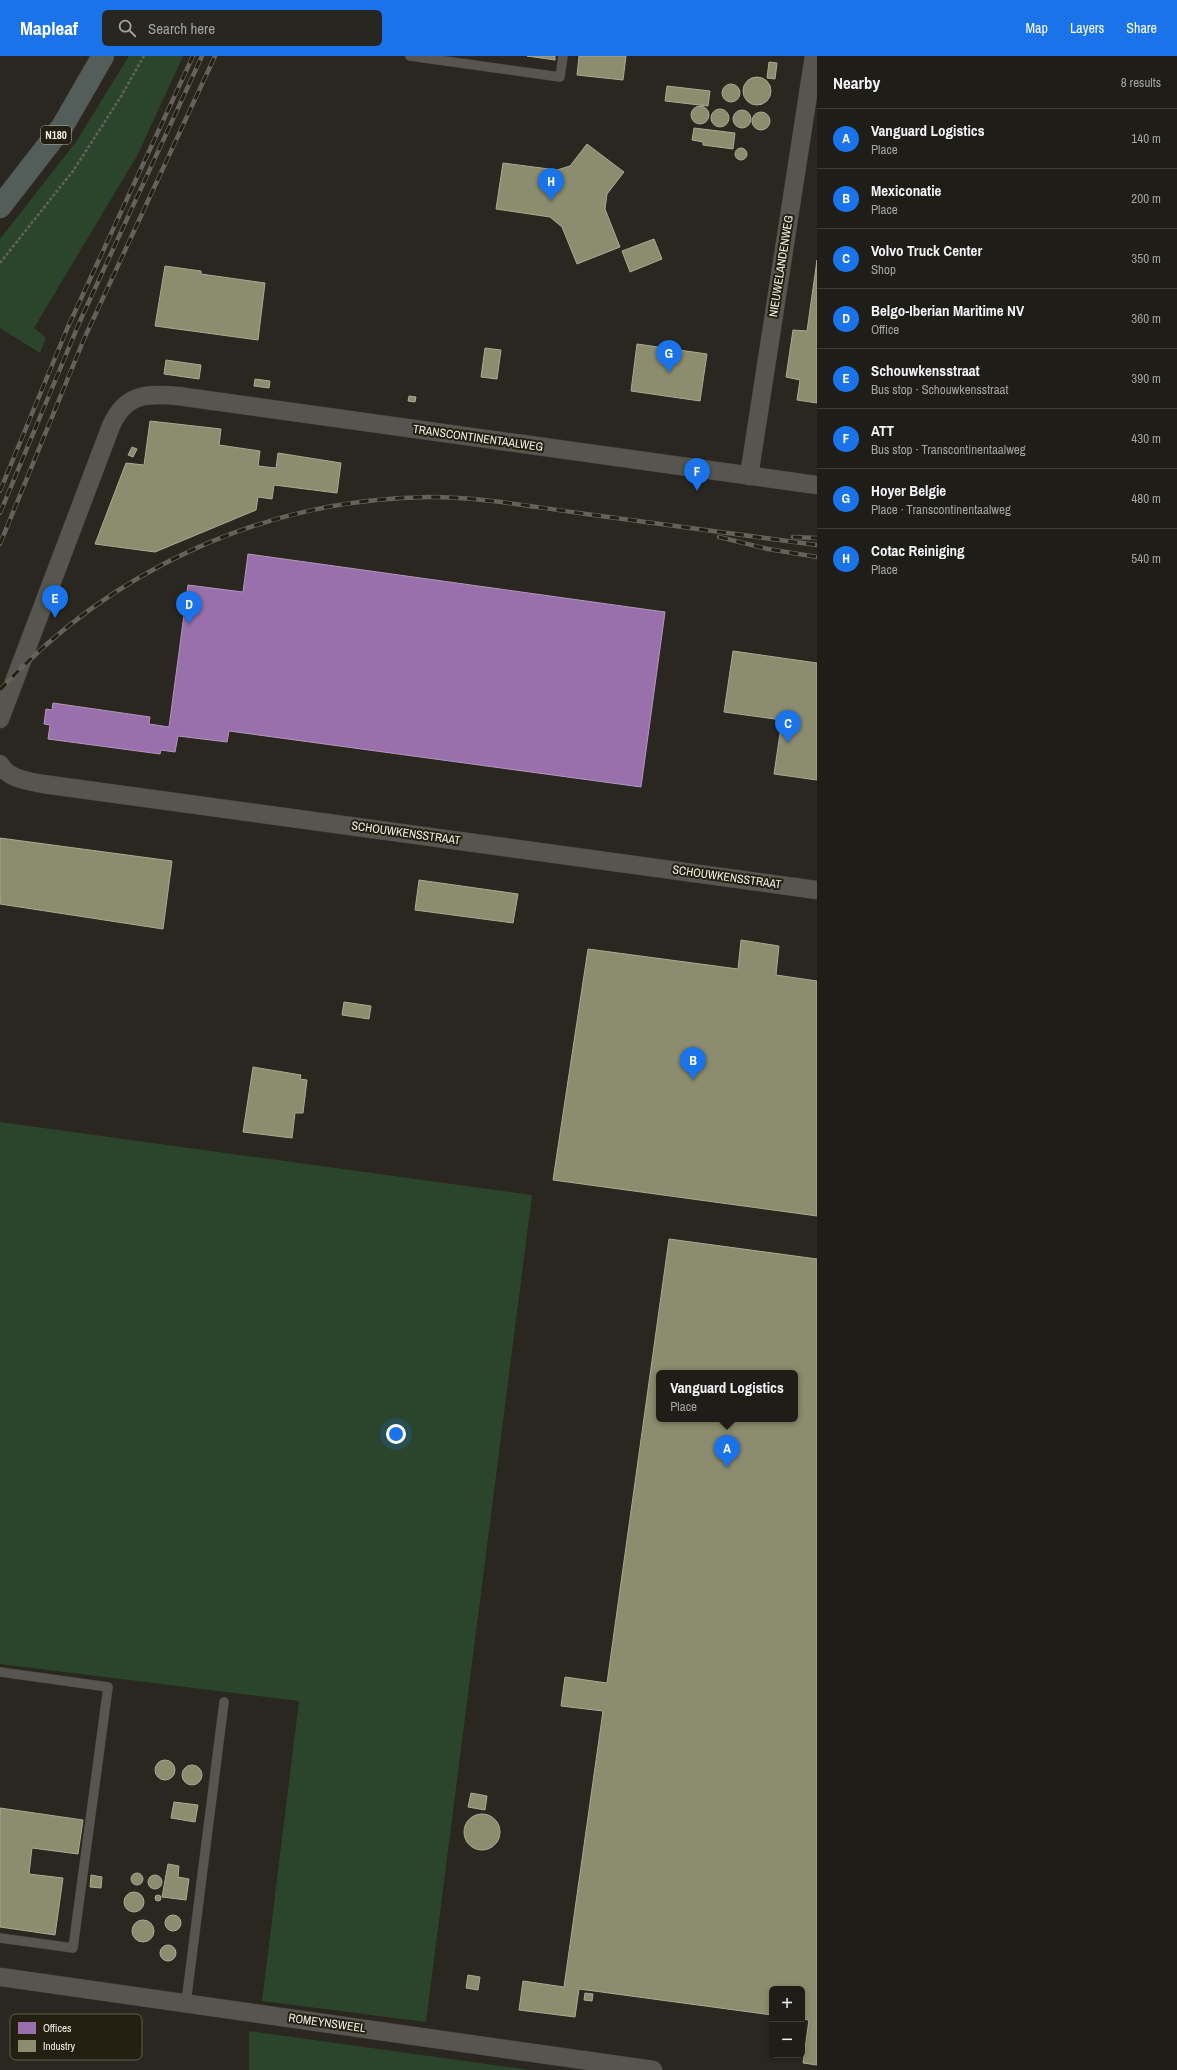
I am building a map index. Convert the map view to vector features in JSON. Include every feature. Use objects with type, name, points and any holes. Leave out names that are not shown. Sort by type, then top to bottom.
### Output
[{"type":"main road","name":"N180","points":[[0,207],[62,127],[103,56]]},
{"type":"street","name":"NIEUWELANDENWEG","points":[[749,476],[814,56]]},
{"type":"street","name":"TRANSCONTINENTAALWEG","points":[[0,719],[111,426],[117,414],[124,406],[138,397],[150,395],[178,396],[817,485]]},
{"type":"street","name":"SCHOUWKENSSTRAAT","points":[[0,764],[8,773],[19,778],[43,784],[817,890]]},
{"type":"street","name":"ROMEYNSWEEL","points":[[0,1978],[653,2070]]},
{"type":"lane","points":[[410,56],[560,77],[563,56]]},
{"type":"lane","points":[[0,1672],[108,1687],[73,1948],[0,1938]]},
{"type":"lane","points":[[186,2003],[224,1702]]},
{"type":"path","points":[[0,263],[73,171],[120,98],[144,56]]},
{"type":"green space","points":[[129,56],[183,56],[138,154],[34,328],[46,338],[40,353],[0,328],[0,239],[76,142]]},
{"type":"green space","points":[[0,1122],[532,1195],[426,2022],[262,2001],[299,1701],[0,1664]]},
{"type":"green space","points":[[249,2031],[530,2070],[249,2070]]},
{"type":"building: Offices","points":[[248,554],[665,612],[641,787],[229,731],[227,742],[178,736],[175,752],[161,750],[160,754],[48,739],[50,725],[44,724],[46,709],[52,710],[53,703],[150,717],[149,724],[169,727],[188,585],[243,592]]},
{"type":"building: Industry","points":[[527,56],[555,56],[555,60]]},
{"type":"building: Industry","points":[[579,56],[626,56],[623,80],[577,75]]},
{"type":"building: Industry","points":[[769,62],[777,63],[775,79],[767,78]]},
{"type":"building: Industry","points":[[757,77],[767,81],[771,91],[767,101],[757,105],[747,101],[743,91],[747,81]]},
{"type":"building: Industry","points":[[731,84],[737,87],[740,93],[737,99],[731,102],[725,99],[722,93],[725,87]]},
{"type":"building: Industry","points":[[667,86],[710,91],[708,106],[665,101]]},
{"type":"building: Industry","points":[[700,106],[706,109],[709,115],[706,121],[700,124],[694,121],[691,115],[694,109]]},
{"type":"building: Industry","points":[[720,109],[726,112],[729,118],[726,124],[720,127],[714,124],[711,118],[714,112]]},
{"type":"building: Industry","points":[[738,110],[746,110],[751,115],[749,126],[746,128],[738,128],[733,123],[733,115]]},
{"type":"building: Industry","points":[[757,112],[765,112],[770,117],[768,128],[765,130],[757,130],[752,125],[752,117]]},
{"type":"building: Industry","points":[[694,128],[735,133],[733,149],[703,145],[703,142],[692,140]]},
{"type":"building: Industry","points":[[587,144],[624,172],[607,194],[605,209],[620,247],[577,264],[562,227],[550,217],[496,209],[503,163],[557,170],[570,166]]},
{"type":"building: Industry","points":[[741,148],[745,150],[747,154],[745,158],[741,160],[737,158],[735,154],[737,150]]},
{"type":"building: Industry","points":[[654,239],[662,259],[630,272],[622,251]]},
{"type":"building: Industry","points":[[817,260],[817,403],[797,400],[800,380],[786,377],[793,330],[807,331]]},
{"type":"building: Industry","points":[[165,266],[201,271],[201,274],[265,283],[258,340],[155,326]]},
{"type":"building: Industry","points":[[637,344],[707,354],[700,401],[631,391]]},
{"type":"building: Industry","points":[[485,348],[501,350],[497,379],[481,377]]},
{"type":"building: Industry","points":[[166,360],[201,365],[199,379],[164,374]]},
{"type":"building: Industry","points":[[255,379],[270,381],[269,388],[254,386]]},
{"type":"building: Industry","points":[[409,396],[416,397],[415,402],[408,401]]},
{"type":"building: Industry","points":[[150,421],[221,429],[219,445],[260,451],[258,466],[276,468],[278,453],[341,463],[337,493],[274,485],[272,499],[258,497],[256,510],[155,552],[95,544],[126,463],[144,465]]},
{"type":"building: Industry","points":[[132,447],[137,449],[133,457],[128,455]]},
{"type":"building: Industry","points":[[733,651],[817,663],[817,780],[774,774],[782,720],[724,712]]},
{"type":"building: Industry","points":[[0,838],[172,861],[163,929],[0,904]]},
{"type":"building: Industry","points":[[419,880],[518,894],[513,923],[415,910]]},
{"type":"building: Industry","points":[[741,940],[779,946],[776,975],[817,981],[817,1216],[553,1180],[588,949],[738,969]]},
{"type":"building: Industry","points":[[344,1002],[371,1006],[369,1019],[342,1015]]},
{"type":"building: Industry","points":[[253,1067],[301,1075],[300,1079],[307,1080],[303,1113],[295,1113],[292,1138],[243,1132]]},
{"type":"building: Industry","points":[[669,1239],[817,1259],[817,2065],[803,2063],[804,2058],[805,2058],[809,2020],[805,2019],[805,1986],[769,1986],[769,2015],[579,1989],[575,2017],[519,2010],[523,1981],[564,1987],[603,1711],[561,1706],[565,1677],[607,1683]]},
{"type":"building: Industry","points":[[161,1760],[169,1760],[175,1766],[175,1774],[169,1780],[161,1780],[155,1774],[155,1766]]},
{"type":"building: Industry","points":[[188,1765],[196,1765],[202,1771],[202,1779],[196,1785],[188,1785],[182,1779],[182,1771]]},
{"type":"building: Industry","points":[[471,1793],[487,1796],[485,1810],[468,1807]]},
{"type":"building: Industry","points":[[174,1802],[198,1805],[195,1822],[171,1818]]},
{"type":"building: Industry","points":[[0,1808],[83,1820],[78,1854],[32,1848],[29,1874],[63,1878],[55,1935],[0,1927]]},
{"type":"building: Industry","points":[[486,1814],[495,1819],[499,1825],[499,1839],[495,1845],[486,1850],[478,1850],[469,1845],[465,1839],[464,1828],[469,1819],[475,1815]]},
{"type":"building: Industry","points":[[168,1864],[179,1866],[178,1877],[189,1879],[186,1900],[162,1897]]},
{"type":"building: Industry","points":[[139,1873],[142,1874],[142,1884],[135,1885],[132,1884],[131,1877],[132,1874]]},
{"type":"building: Industry","points":[[91,1875],[102,1877],[101,1888],[90,1887]]},
{"type":"building: Industry","points":[[155,1875],[160,1877],[162,1882],[160,1887],[155,1889],[150,1887],[148,1882],[150,1877]]},
{"type":"building: Industry","points":[[134,1892],[141,1895],[144,1902],[141,1909],[134,1912],[127,1909],[124,1902],[127,1895]]},
{"type":"building: Industry","points":[[158,1895],[161,1898],[158,1901],[155,1898]]},
{"type":"building: Industry","points":[[170,1915],[176,1915],[181,1920],[179,1929],[176,1931],[170,1931],[165,1926],[165,1920]]},
{"type":"building: Industry","points":[[143,1920],[151,1923],[154,1931],[151,1939],[143,1942],[135,1939],[132,1931],[135,1923]]},
{"type":"building: Industry","points":[[168,1945],[174,1947],[176,1953],[174,1959],[168,1961],[162,1959],[160,1953],[162,1947]]},
{"type":"building: Industry","points":[[468,1975],[480,1977],[478,1990],[466,1988]]},
{"type":"building: Industry","points":[[585,1993],[593,1994],[592,2001],[584,2000]]},
{"type":"railway","points":[[0,491],[67,329],[193,56]]},
{"type":"railway","points":[[0,513],[80,321],[202,56]]},
{"type":"railway","points":[[0,544],[84,339],[215,56]]},
{"type":"railway","points":[[0,690],[44,647],[91,609],[141,576],[195,549],[250,527],[308,511],[368,501],[449,497],[508,503],[817,545]]},
{"type":"railway","points":[[719,537],[768,549],[817,557]]},
{"type":"railway","points":[[793,537],[817,538]]},
{"type":"place","name":"Cotac Reiniging","points":[[551,201]]},
{"type":"place","name":"Hoyer Belgie","points":[[669,373]]},
{"type":"place","name":"ATT","points":[[697,491]]},
{"type":"place","name":"Schouwkensstraat","points":[[55,618]]},
{"type":"place","name":"Belgo-Iberian Maritime NV","points":[[189,624]]},
{"type":"place","name":"Volvo Truck Center","points":[[788,743]]},
{"type":"place","name":"Mexiconatie","points":[[693,1080]]},
{"type":"place","name":"Vanguard Logistics","points":[[727,1468]]}]
